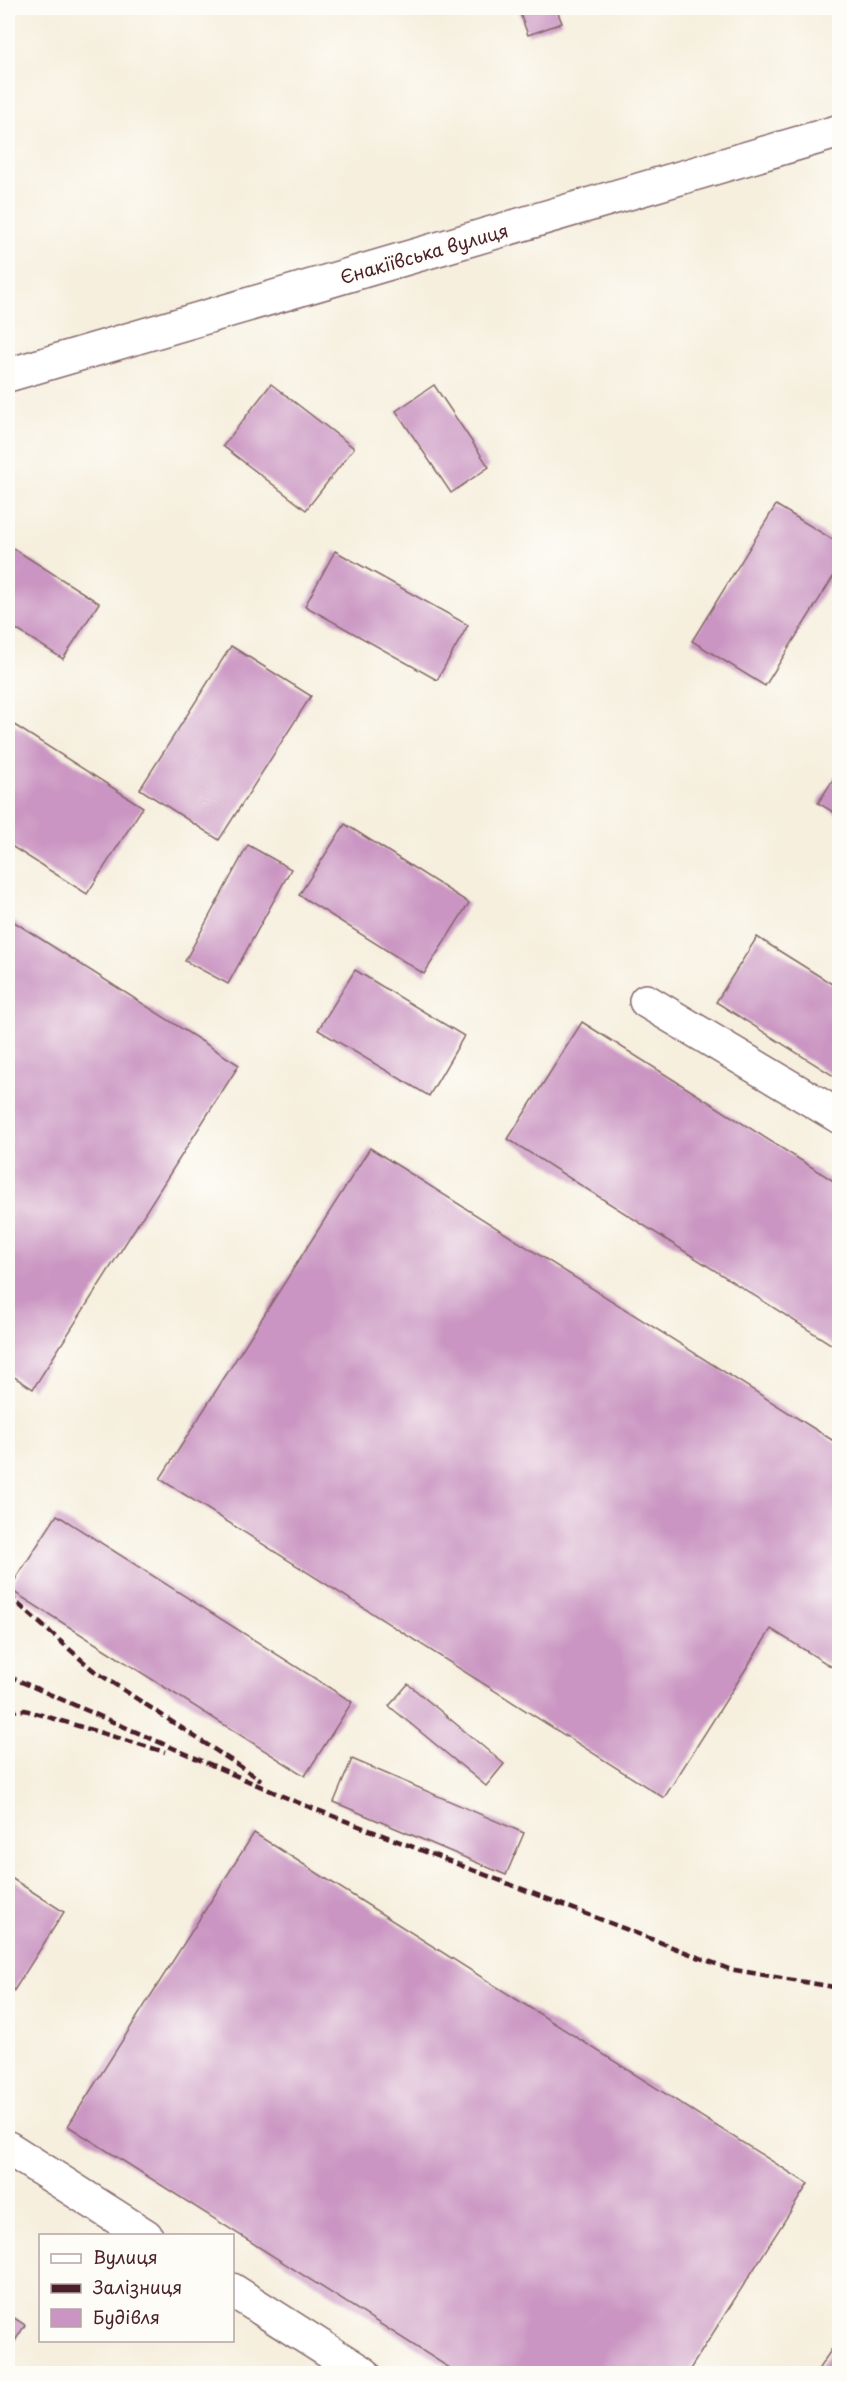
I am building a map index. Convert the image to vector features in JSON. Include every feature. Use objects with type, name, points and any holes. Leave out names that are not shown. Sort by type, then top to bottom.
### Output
[{"type":"street","name":"Єнакіївська вулиця","points":[[8,375],[840,130]]},
{"type":"street","points":[[646,1001],[840,1117]]},
{"type":"street","points":[[8,2148],[144,2234]]},
{"type":"street","points":[[234,2291],[364,2373]]},
{"type":"building","points":[[518,8],[556,8],[562,23],[528,35]]},
{"type":"building","points":[[271,384],[354,448],[306,510],[223,446]]},
{"type":"building","points":[[434,385],[489,467],[451,493],[396,411]]},
{"type":"building","points":[[776,505],[840,544],[840,566],[765,686],[692,641]]},
{"type":"building","points":[[8,545],[99,603],[63,659],[8,624]]},
{"type":"building","points":[[335,551],[468,625],[437,680],[305,606]]},
{"type":"building","points":[[231,646],[311,696],[219,840],[140,789]]},
{"type":"building","points":[[8,721],[143,807],[87,894],[8,844]]},
{"type":"building","points":[[840,769],[840,816],[818,803]]},
{"type":"building","points":[[345,824],[469,903],[424,974],[299,895]]},
{"type":"building","points":[[248,845],[291,869],[228,984],[185,961]]},
{"type":"building","points":[[8,918],[239,1065],[33,1389],[8,1373]]},
{"type":"building","points":[[757,937],[840,989],[840,1080],[716,1002]]},
{"type":"building","points":[[355,970],[464,1036],[429,1096],[318,1030]]},
{"type":"building","points":[[582,1022],[840,1185],[840,1350],[508,1139]]},
{"type":"building","points":[[370,1148],[840,1445],[840,1672],[771,1629],[664,1798],[160,1479]]},
{"type":"building","points":[[57,1515],[352,1702],[305,1776],[9,1589]]},
{"type":"building","points":[[408,1684],[504,1764],[486,1786],[389,1706]]},
{"type":"building","points":[[352,1759],[524,1833],[506,1875],[334,1802]]},
{"type":"building","points":[[254,1833],[808,2184],[687,2374],[459,2374],[68,2126]]},
{"type":"building","points":[[8,1876],[64,1912],[8,2000]]},
{"type":"building","points":[[8,2314],[25,2325],[8,2352]]},
{"type":"building","points":[[840,2337],[840,2374],[815,2374]]},
{"type":"railway","points":[[8,1595],[93,1670],[261,1780]]},
{"type":"railway","points":[[8,1676],[294,1801],[729,1969],[840,1988]]},
{"type":"railway","points":[[8,1711],[25,1710],[165,1752]]}]
